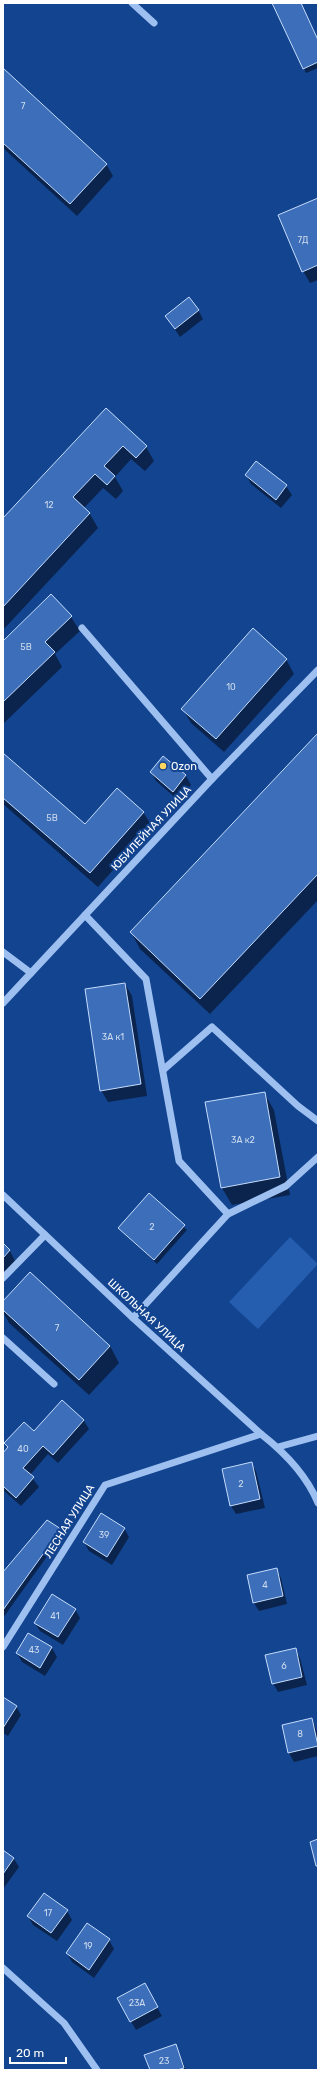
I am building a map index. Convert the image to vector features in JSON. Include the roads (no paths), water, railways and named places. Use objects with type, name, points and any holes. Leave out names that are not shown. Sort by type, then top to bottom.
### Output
[{"type":"street","points":[[132,3],[154,24]]},
{"type":"street","points":[[82,628],[212,779]]},
{"type":"street","name":"ЮБИЛЕЙНАЯ УЛИЦА","points":[[3,1003],[212,779],[318,670]]},
{"type":"street","points":[[85,915],[146,979],[179,1161],[228,1214]]},
{"type":"street","points":[[3,952],[31,973]]},
{"type":"street","points":[[162,1070],[212,1027],[298,1106],[318,1121]]},
{"type":"street","points":[[133,1318],[228,1214],[286,1186],[318,1157]]},
{"type":"street","name":"ШКОЛЬНАЯ УЛИЦА","points":[[3,1196],[133,1318],[261,1434],[278,1447],[312,1489],[318,1503]]},
{"type":"street","points":[[3,1278],[45,1235]]},
{"type":"street","points":[[3,1338],[54,1384]]},
{"type":"street","name":"ЛЕСНАЯ УЛИЦА","points":[[3,1647],[105,1485],[261,1434]]},
{"type":"street","points":[[278,1447],[318,1436]]},
{"type":"street","points":[[3,1968],[64,2023],[97,2070]]},
{"type":"place","name":"Ozon","points":[[163,766]]}]
